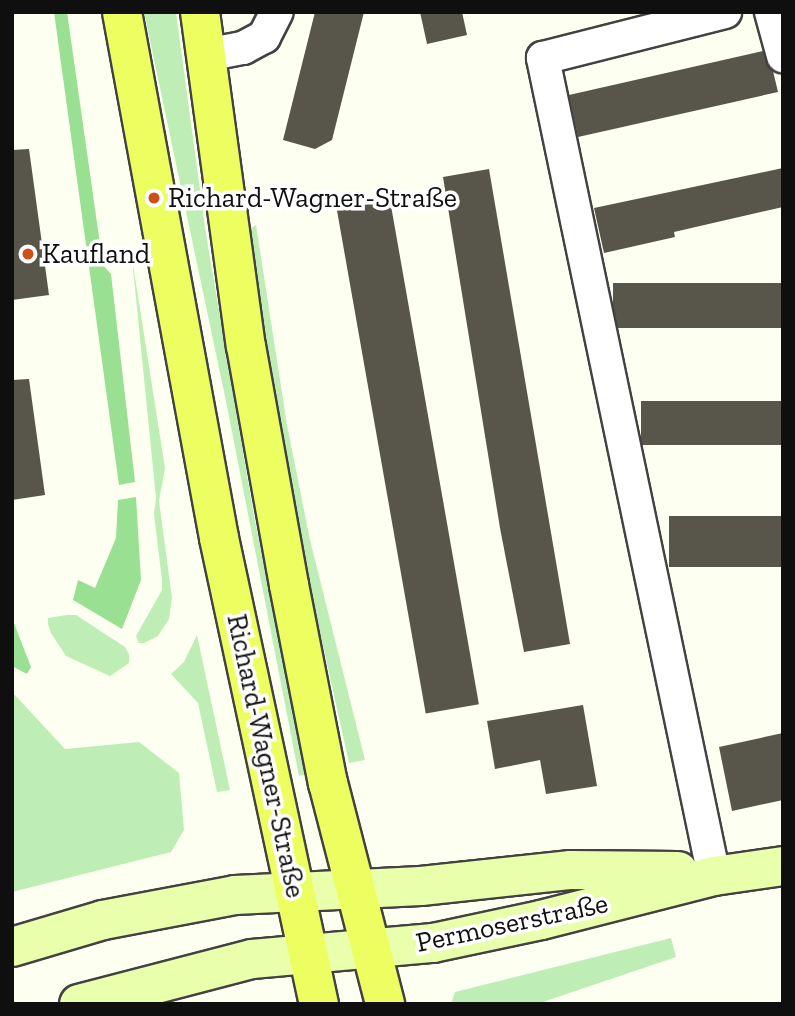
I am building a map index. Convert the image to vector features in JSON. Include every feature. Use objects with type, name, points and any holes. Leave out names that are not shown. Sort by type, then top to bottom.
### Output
[{"type":"main road","name":"Richard-Wagner-Straße","points":[[122,12],[219,538],[319,1004]]},
{"type":"main road","name":"Richard-Wagner-Straße","points":[[200,12],[246,345],[328,783],[385,1004]]},
{"type":"street","points":[[206,55],[243,48],[264,37],[277,12]]},
{"type":"street","points":[[714,876],[543,58],[725,12]]},
{"type":"street","points":[[771,12],[783,56]]},
{"type":"street","name":"Permoserstraße","points":[[79,1004],[252,959],[433,943],[541,920],[714,876],[783,866]]},
{"type":"street","name":"Permoserstraße","points":[[12,947],[103,920],[235,895],[354,889],[571,870],[672,871],[714,876]]},
{"type":"street","points":[[135,988],[184,1004]]},
{"type":"green space","points":[[54,12],[67,12],[103,265],[111,274],[135,482],[119,485]]},
{"type":"green space","points":[[144,12],[176,12],[206,234],[254,516],[306,774],[299,776],[227,406]]},
{"type":"green space","points":[[256,225],[287,425],[310,540],[365,760],[349,763],[300,542],[279,429],[249,229]]},
{"type":"green space","points":[[132,258],[165,468],[159,501],[172,598],[169,619],[158,636],[144,643],[139,643],[136,636],[162,590],[162,580]]},
{"type":"green space","points":[[136,497],[141,580],[122,629],[73,600],[78,580],[95,588],[116,538],[118,500]]},
{"type":"green space","points":[[76,615],[125,647],[129,654],[129,663],[110,676],[66,656],[51,633],[48,618]]},
{"type":"green space","points":[[12,618],[31,667],[27,674],[12,666]]},
{"type":"green space","points":[[197,635],[230,790],[217,792],[198,703],[171,674],[184,662]]},
{"type":"green space","points":[[12,692],[65,749],[139,742],[179,773],[184,830],[171,852],[12,892]]},
{"type":"green space","points":[[671,938],[676,957],[537,1004],[451,1004],[455,992]]},
{"type":"building","points":[[315,12],[364,12],[332,140],[315,149],[283,140]]},
{"type":"building","points":[[420,12],[462,12],[467,35],[427,44]]},
{"type":"building","points":[[763,51],[773,71],[778,92],[578,137],[569,95]]},
{"type":"building","points":[[29,149],[49,295],[12,300],[12,150]]},
{"type":"building","points":[[783,168],[783,207],[674,232],[675,237],[604,253],[594,208]]},
{"type":"building","points":[[489,169],[570,644],[524,652],[500,528],[443,177]]},
{"type":"building","points":[[390,200],[479,704],[426,714],[337,209]]},
{"type":"building","points":[[613,283],[783,283],[783,328],[613,328]]},
{"type":"building","points":[[29,379],[45,495],[12,500],[12,380]]},
{"type":"building","points":[[641,401],[783,401],[783,445],[641,445]]},
{"type":"building","points":[[669,516],[783,516],[783,567],[669,567]]},
{"type":"building","points":[[583,705],[597,786],[546,794],[540,760],[495,769],[487,721]]},
{"type":"building","points":[[783,733],[783,800],[732,811],[719,747]]},
{"type":"place","name":"Richard-Wagner-Straße","points":[[154,198]]},
{"type":"place","name":"Kaufland","points":[[28,254]]}]
